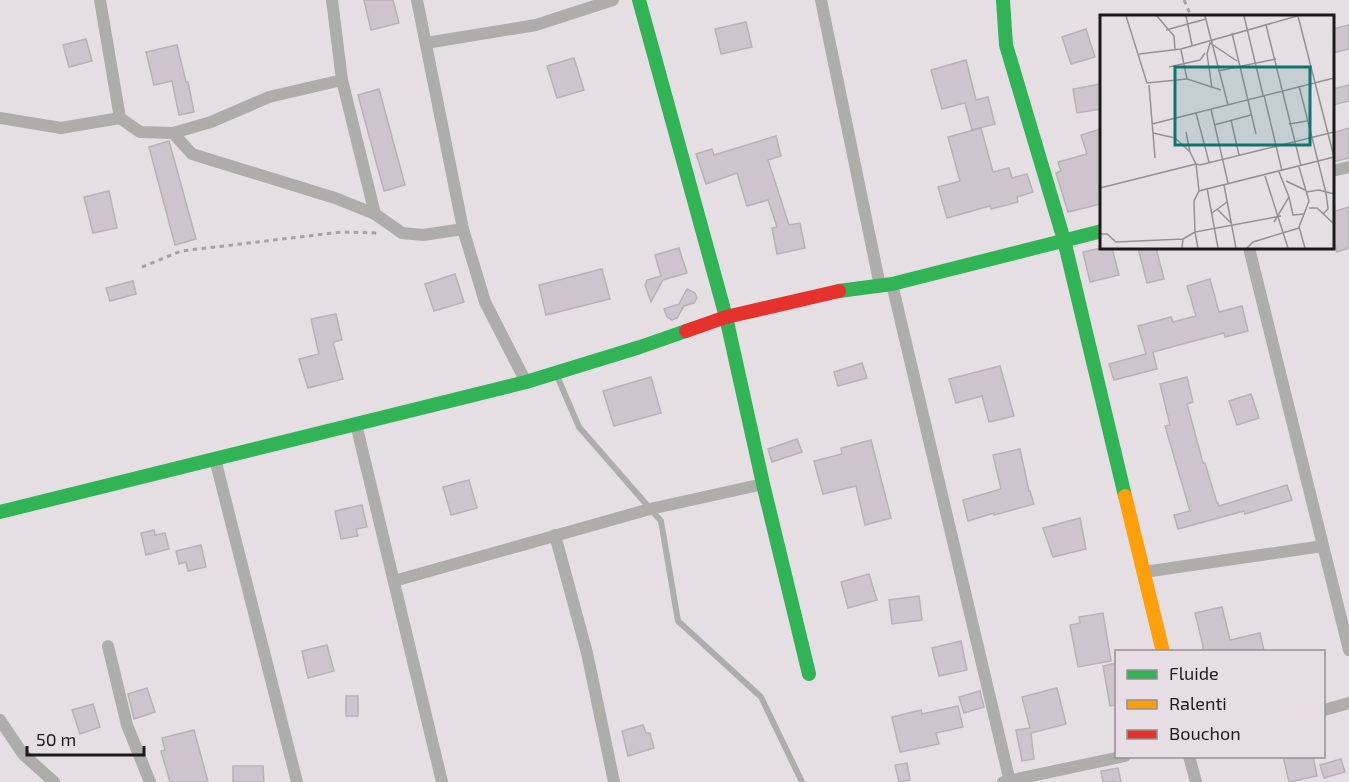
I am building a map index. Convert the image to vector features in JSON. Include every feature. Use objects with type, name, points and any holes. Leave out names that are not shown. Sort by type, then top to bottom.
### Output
[{"type":"street","points":[[100,0],[120,118]]},
{"type":"street","points":[[332,0],[342,80],[375,214]]},
{"type":"street","points":[[417,0],[463,229],[485,302],[526,382]]},
{"type":"street","points":[[426,43],[536,25],[613,0]]},
{"type":"street","points":[[639,0],[726,317],[762,484],[809,674]]},
{"type":"street","points":[[821,0],[886,285],[1007,782],[1116,758]]},
{"type":"street","points":[[1004,0],[1006,45],[1064,240],[1163,650]]},
{"type":"street","points":[[0,118],[61,128],[120,118],[140,132],[173,133],[211,122],[269,97],[342,80]]},
{"type":"street","points":[[173,133],[192,154],[335,198],[375,214],[402,233],[423,235],[463,229]]},
{"type":"street","points":[[1334,171],[1349,167]]},
{"type":"street","points":[[0,512],[526,382],[640,347],[726,317],[831,292],[886,285],[1100,231]]},
{"type":"street","points":[[1250,249],[1349,650]]},
{"type":"street","points":[[356,424],[442,782]]},
{"type":"street","points":[[215,459],[297,782]]},
{"type":"street","points":[[394,581],[650,509],[762,484]]},
{"type":"street","points":[[555,535],[587,654],[614,782]]},
{"type":"street","points":[[1144,572],[1323,546]]},
{"type":"street","points":[[108,646],[127,725],[150,782]]},
{"type":"street","points":[[1325,709],[1349,703]]},
{"type":"street","points":[[0,720],[23,754],[54,782]]},
{"type":"street","points":[[1190,758],[1196,782]]},
{"type":"lane","points":[[556,373],[579,427],[661,522],[678,621],[761,697],[802,782]]},
{"type":"path","points":[[1184,0],[1191,15]]},
{"type":"path","points":[[142,267],[181,251],[342,232],[402,233]]},
{"type":"building","points":[[364,0],[393,0],[399,23],[371,30]]},
{"type":"building","points":[[746,22],[752,47],[721,54],[715,29]]},
{"type":"building","points":[[1349,25],[1349,49],[1334,53],[1334,29]]},
{"type":"building","points":[[1086,29],[1095,57],[1071,64],[1062,37]]},
{"type":"building","points":[[86,39],[92,61],[69,67],[63,45]]},
{"type":"building","points":[[177,45],[194,112],[179,115],[172,81],[154,85],[146,52]]},
{"type":"building","points":[[574,58],[584,90],[557,98],[547,66]]},
{"type":"building","points":[[966,60],[976,100],[988,97],[995,124],[972,130],[965,103],[942,109],[931,70]]},
{"type":"building","points":[[1100,84],[1100,109],[1077,113],[1073,89]]},
{"type":"building","points":[[1349,85],[1349,101],[1334,105],[1334,89]]},
{"type":"building","points":[[379,89],[405,185],[384,191],[358,95]]},
{"type":"building","points":[[981,128],[993,172],[1009,168],[1012,178],[1027,174],[1033,192],[1017,197],[1018,202],[991,209],[990,206],[947,218],[938,187],[960,181],[948,137]]},
{"type":"building","points":[[1349,128],[1349,158],[1334,162],[1334,132]]},
{"type":"building","points":[[1100,129],[1100,204],[1068,212],[1056,173],[1061,171],[1058,162],[1087,154],[1081,135]]},
{"type":"building","points":[[776,136],[781,156],[768,160],[789,225],[800,223],[805,248],[777,254],[772,228],[777,227],[768,200],[747,206],[737,173],[706,184],[696,154],[712,149],[714,155]]},
{"type":"building","points":[[169,141],[196,239],[175,245],[149,147]]},
{"type":"building","points":[[109,191],[117,228],[93,233],[84,197]]},
{"type":"building","points":[[1349,207],[1349,248],[1337,252],[1334,241],[1334,211]]},
{"type":"building","points":[[679,248],[687,273],[663,280],[651,302],[645,285],[647,280],[661,276],[655,255]]},
{"type":"building","points":[[1100,248],[1112,249],[1119,275],[1090,282],[1083,252]]},
{"type":"building","points":[[1138,249],[1156,249],[1164,279],[1147,283]]},
{"type":"building","points":[[602,269],[610,299],[546,315],[539,285]]},
{"type":"building","points":[[455,274],[464,302],[434,311],[425,284]]},
{"type":"building","points":[[1210,279],[1219,312],[1242,306],[1248,331],[1225,337],[1224,333],[1153,352],[1157,369],[1114,380],[1109,364],[1146,354],[1138,326],[1171,317],[1173,322],[1196,316],[1187,286]]},
{"type":"building","points":[[133,281],[136,294],[110,301],[106,288]]},
{"type":"building","points":[[687,289],[695,293],[697,298],[694,303],[684,306],[677,318],[672,320],[667,317],[664,309],[679,304]]},
{"type":"building","points":[[336,314],[342,340],[333,342],[343,379],[308,388],[299,359],[319,354],[311,319]]},
{"type":"building","points":[[862,363],[867,378],[838,386],[834,372]]},
{"type":"building","points":[[1000,366],[1014,416],[989,422],[982,396],[956,403],[949,379]]},
{"type":"building","points":[[651,377],[661,413],[614,426],[603,391]]},
{"type":"building","points":[[1187,377],[1193,402],[1187,404],[1203,463],[1205,463],[1219,506],[1287,485],[1292,500],[1245,514],[1244,511],[1178,529],[1174,515],[1190,511],[1165,426],[1170,425],[1160,384]]},
{"type":"building","points":[[1251,394],[1259,418],[1237,425],[1229,401]]},
{"type":"building","points":[[797,439],[802,452],[772,462],[768,449]]},
{"type":"building","points":[[871,440],[891,518],[865,525],[856,486],[823,494],[814,461],[842,454],[841,448]]},
{"type":"building","points":[[1020,449],[1034,504],[968,521],[963,500],[1001,489],[993,455]]},
{"type":"building","points":[[469,480],[477,508],[451,515],[443,487]]},
{"type":"building","points":[[362,505],[367,527],[356,529],[358,536],[341,539],[335,511]]},
{"type":"building","points":[[1080,518],[1086,549],[1053,557],[1043,528]]},
{"type":"building","points":[[154,530],[155,535],[165,533],[169,549],[146,555],[141,533]]},
{"type":"building","points":[[201,545],[206,567],[188,571],[186,562],[179,564],[176,551]]},
{"type":"building","points":[[869,574],[877,600],[848,608],[841,582]]},
{"type":"building","points":[[919,596],[922,620],[892,624],[889,600]]},
{"type":"building","points":[[1222,607],[1230,640],[1260,633],[1264,650],[1203,650],[1195,613]]},
{"type":"building","points":[[1103,613],[1111,661],[1078,667],[1070,625],[1080,623],[1079,617]]},
{"type":"building","points":[[961,641],[967,670],[939,676],[932,648]]},
{"type":"building","points":[[327,645],[334,671],[308,678],[302,651]]},
{"type":"building","points":[[1115,663],[1115,705],[1110,706],[1103,666]]},
{"type":"building","points":[[147,688],[155,712],[134,719],[128,694]]},
{"type":"building","points":[[1057,688],[1066,724],[1031,733],[1034,759],[1022,761],[1016,730],[1030,728],[1022,697]]},
{"type":"building","points":[[980,691],[984,707],[964,713],[959,697]]},
{"type":"building","points":[[346,696],[358,696],[358,716],[346,716]]},
{"type":"building","points":[[93,704],[100,727],[80,734],[72,710]]},
{"type":"building","points":[[958,706],[963,727],[936,733],[939,744],[900,752],[892,717],[921,710],[922,714]]},
{"type":"building","points":[[643,725],[646,733],[650,733],[654,748],[628,756],[622,731]]},
{"type":"building","points":[[194,730],[208,782],[170,782],[161,751],[165,750],[162,738]]},
{"type":"building","points":[[1283,758],[1313,758],[1317,776],[1289,782]]},
{"type":"building","points":[[1341,759],[1345,772],[1324,778],[1320,765]]},
{"type":"building","points":[[907,763],[910,780],[899,782],[895,765]]},
{"type":"building","points":[[233,766],[263,766],[264,782],[233,782]]},
{"type":"building","points":[[1118,768],[1121,782],[1103,782],[1101,771]]},
{"type":"traffic: fast","points":[[639,0],[726,317],[809,674]]},
{"type":"traffic: fast","points":[[1003,0],[1006,45],[1064,240],[1125,496]]},
{"type":"traffic: fast","points":[[839,291],[892,284],[1100,232]]},
{"type":"traffic: fast","points":[[0,512],[526,382],[686,331]]},
{"type":"traffic: slow","points":[[1125,496],[1163,650]]},
{"type":"traffic: jam","points":[[686,331],[726,317],[839,291]]}]
